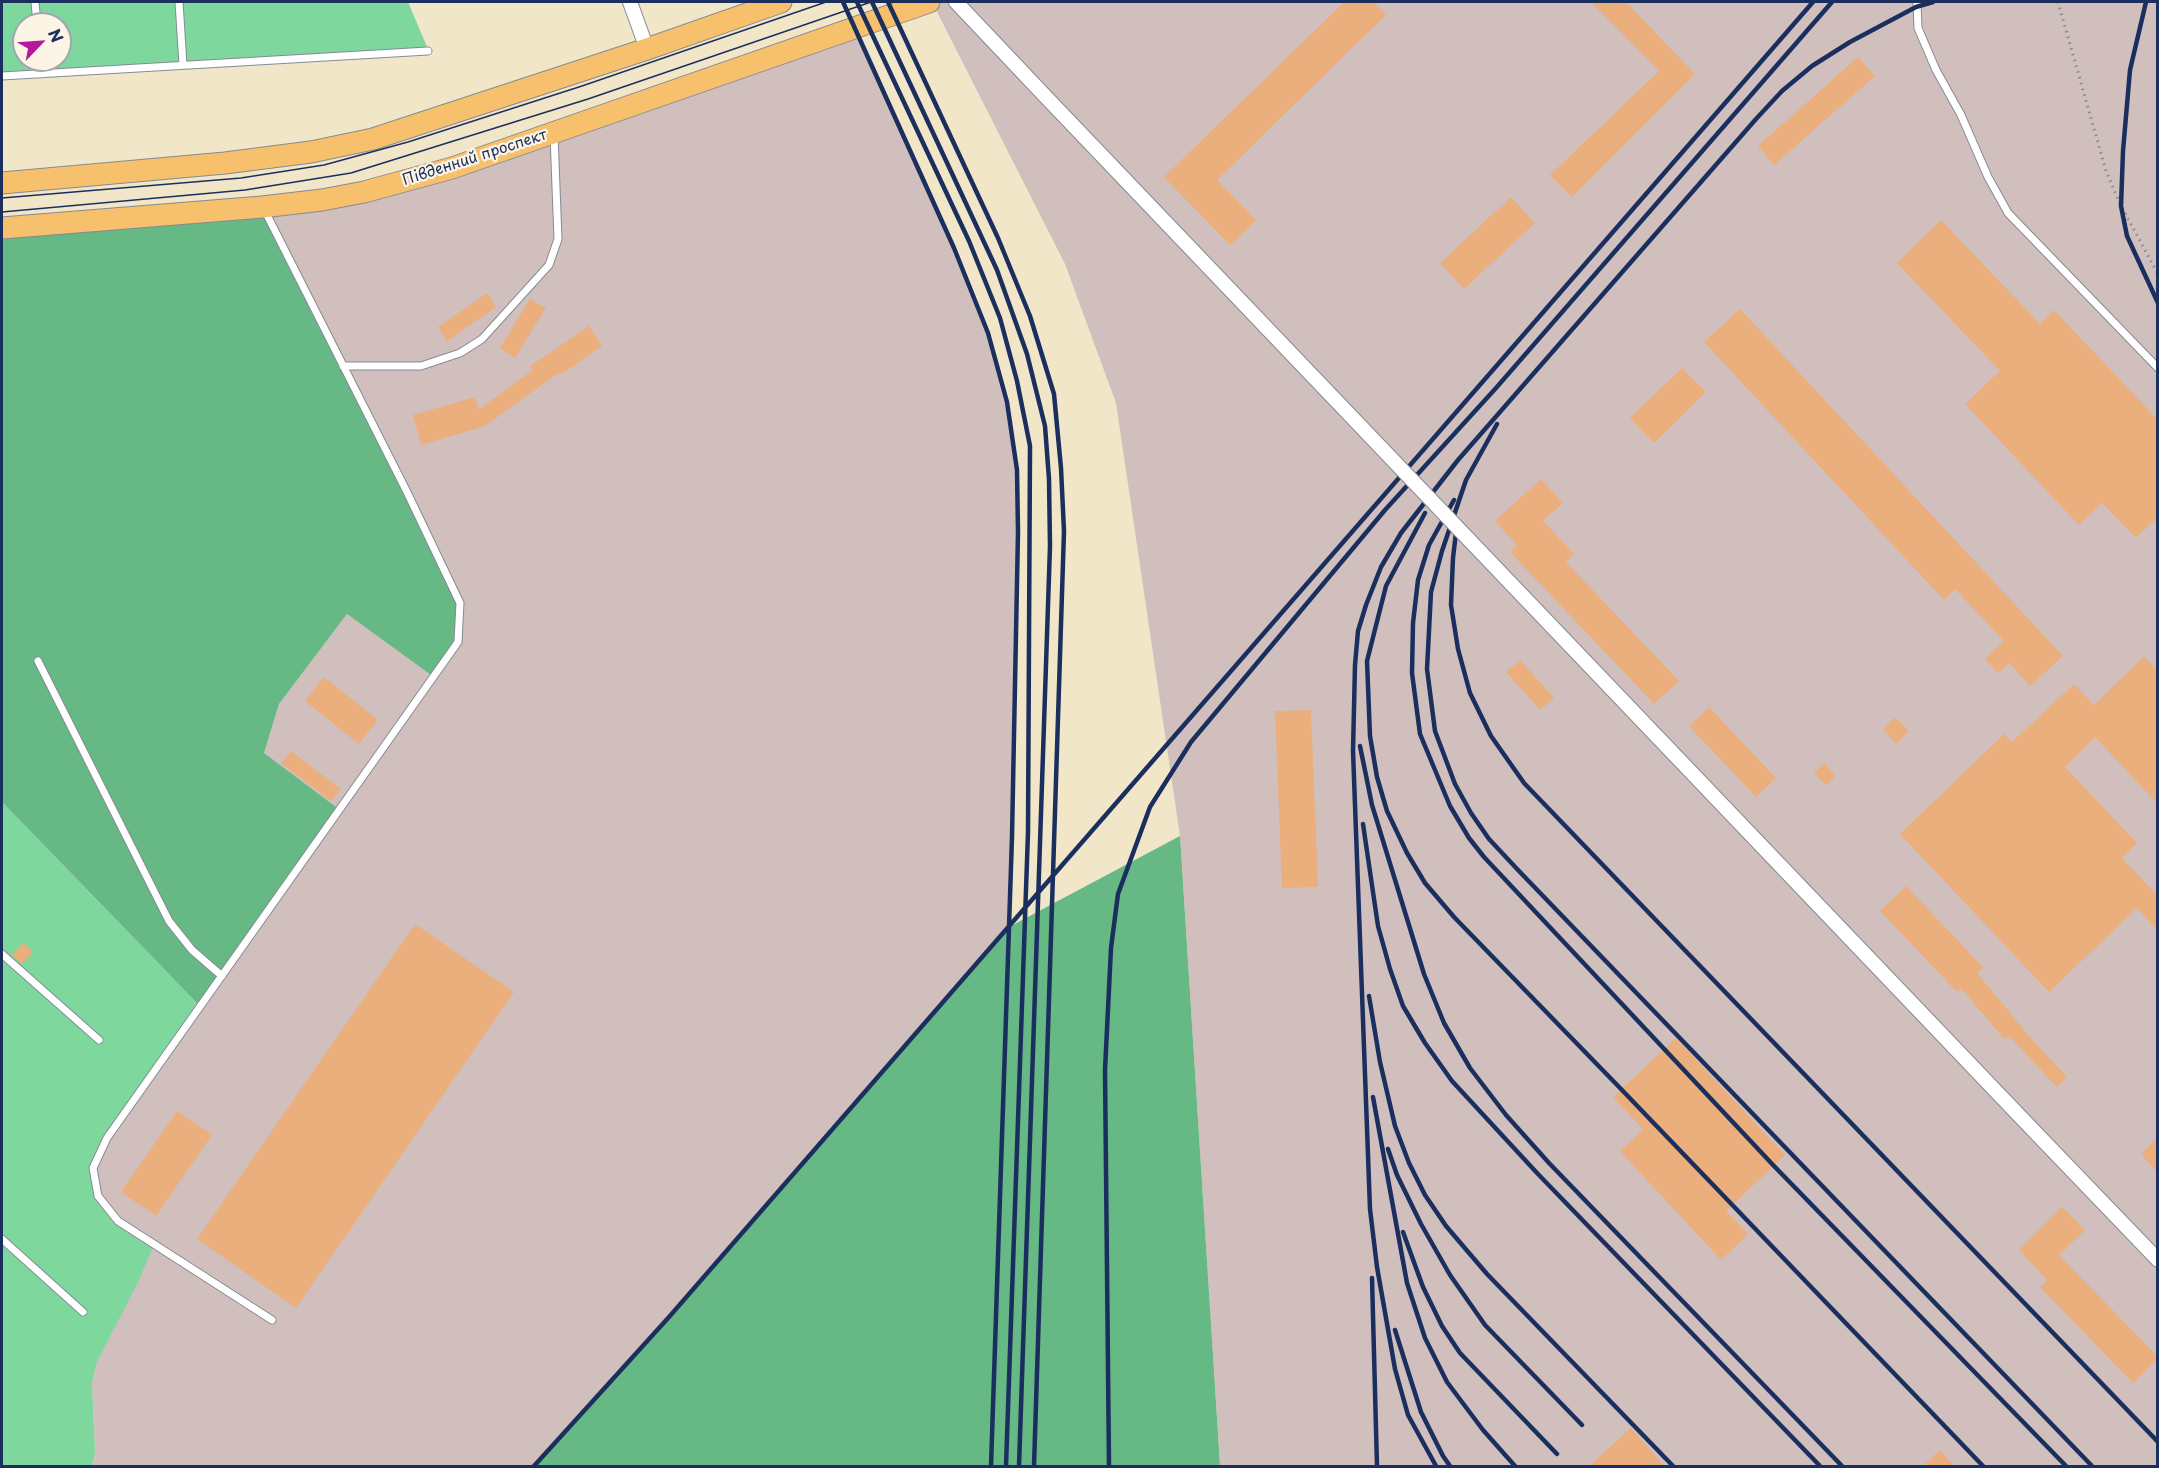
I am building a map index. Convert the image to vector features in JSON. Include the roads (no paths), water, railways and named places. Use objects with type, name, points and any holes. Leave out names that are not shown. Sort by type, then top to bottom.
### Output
[{"type":"main road","points":[[2,183],[225,164],[311,152],[373,139],[647,49],[781,2]]},
{"type":"main road","name":"Південний проспект","points":[[2,228],[262,207],[322,200],[364,192],[452,168],[929,2]]},
{"type":"street","points":[[630,2],[647,49]]},
{"type":"street","points":[[956,2],[2157,1260]]},
{"type":"lane","points":[[179,2],[183,65]]},
{"type":"lane","points":[[1917,2],[1918,28],[1931,60],[2008,213],[2157,368]]},
{"type":"lane","points":[[2,76],[428,51]]},
{"type":"lane","points":[[343,366],[421,366],[460,353],[482,339],[520,298],[549,265],[558,239],[554,132]]},
{"type":"lane","points":[[262,207],[407,492],[460,603],[458,642],[106,1138],[93,1168],[98,1196],[118,1221],[272,1320]]},
{"type":"lane","points":[[38,661],[169,921],[192,950],[222,976]]},
{"type":"lane","points":[[2,954],[99,1040]]},
{"type":"lane","points":[[2,1239],[83,1312]]},
{"type":"tram line","points":[[2,198],[241,178],[324,165],[408,142],[582,86],[826,2]]},
{"type":"tram line","points":[[2,212],[245,190],[351,173],[588,99],[871,2]]},
{"type":"railway","points":[[843,2],[954,248],[988,333],[1007,402],[1017,470],[1018,532],[1012,837],[991,1466]]},
{"type":"railway","points":[[857,2],[969,241],[1000,318],[1017,381],[1030,446],[1028,832],[1006,1466]]},
{"type":"railway","points":[[872,2],[997,270],[1027,354],[1045,426],[1050,546],[1019,1466]]},
{"type":"railway","points":[[888,2],[998,238],[1030,316],[1054,394],[1064,531],[1034,1466]]},
{"type":"railway","points":[[534,1466],[669,1317],[1813,2]]},
{"type":"railway","points":[[1109,1466],[1105,1070],[1111,948],[1118,894],[1150,807],[1191,742],[1385,510],[1496,388],[1832,2]]},
{"type":"railway","points":[[1436,1466],[1408,1415],[1395,1369],[1377,1267],[1370,1209],[1353,751],[1358,631],[1366,605],[1381,567],[1401,533],[1458,460],[1782,91],[1812,66],[1850,42],[1916,7],[1933,2]]},
{"type":"railway","points":[[2146,2],[2130,70],[2121,206],[2127,236],[2158,303]]},
{"type":"railway","points":[[1497,424],[1466,480],[1431,592],[1427,669],[1435,731],[1455,784],[1471,813],[1489,839],[1518,870],[2092,1466]]},
{"type":"railway","points":[[1454,500],[1429,545],[1418,580],[1413,623],[1412,673],[1420,734],[1450,806],[1469,838],[1484,857],[1774,1166],[2066,1466]]},
{"type":"railway","points":[[1425,513],[1386,586],[1367,661],[1370,736],[1377,777],[1387,811],[1407,853],[1425,883],[1454,917],[1983,1466]]},
{"type":"railway","points":[[1457,524],[1451,605],[1458,649],[1470,693],[1491,736],[1524,783],[2158,1442]]},
{"type":"railway","points":[[1360,746],[1372,805],[1424,974],[1444,1023],[1470,1068],[1506,1115],[1549,1163],[1842,1466]]},
{"type":"railway","points":[[1363,824],[1378,926],[1390,969],[1403,1006],[1425,1043],[1452,1081],[1537,1173],[1820,1466]]},
{"type":"railway","points":[[1369,996],[1380,1062],[1395,1126],[1409,1163],[1425,1195],[1446,1226],[1487,1274],[1673,1466]]},
{"type":"railway","points":[[1373,1097],[1407,1283],[1425,1338],[1447,1382],[1483,1430],[1515,1466]]},
{"type":"railway","points":[[1388,1149],[1397,1175],[1421,1224],[1450,1275],[1485,1325],[1582,1425]]},
{"type":"railway","points":[[1403,1232],[1423,1287],[1442,1326],[1460,1353],[1557,1454]]},
{"type":"railway","points":[[1372,1278],[1377,1466]]},
{"type":"railway","points":[[1395,1330],[1421,1412],[1450,1466]]}]
